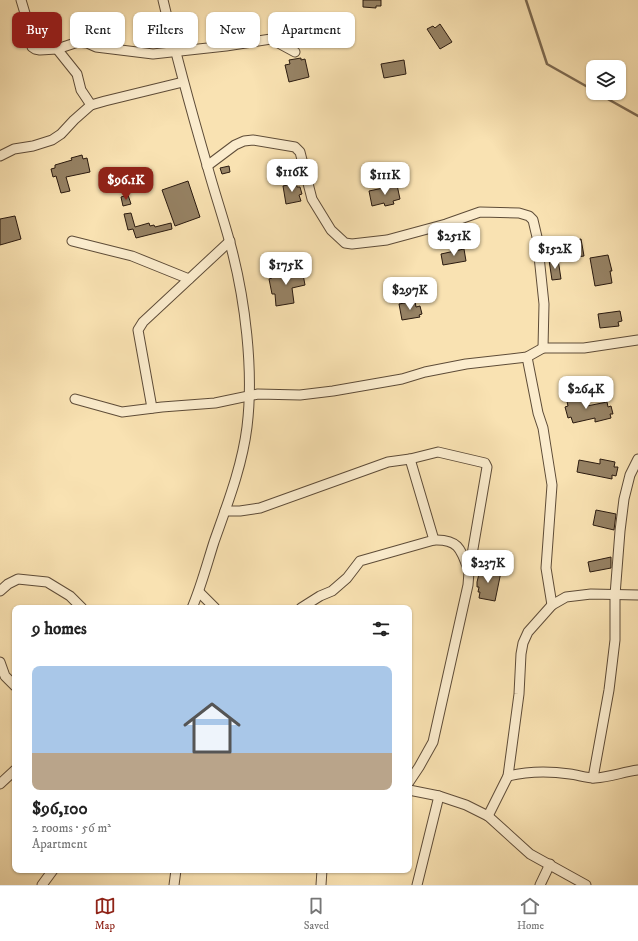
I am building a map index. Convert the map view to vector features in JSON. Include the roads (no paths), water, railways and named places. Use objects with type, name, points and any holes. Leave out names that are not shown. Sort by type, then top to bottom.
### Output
[{"type":"street","points":[[21,0],[27,20],[32,47],[40,50],[57,49],[78,42],[87,43],[96,47],[153,54],[271,39],[295,52]]},
{"type":"street","points":[[163,0],[183,82],[230,242],[239,280],[244,310],[248,359],[249,397],[247,428],[241,458],[199,592],[193,605]]},
{"type":"street","points":[[57,49],[77,74],[81,90],[91,105]]},
{"type":"street","points":[[0,156],[14,149],[33,146],[52,140],[61,134],[91,105],[183,82]]},
{"type":"street","points":[[207,166],[235,144],[244,140],[253,140],[295,147],[300,152],[312,198],[331,230],[345,242],[352,244],[387,240],[446,224],[480,212],[519,213],[529,216],[533,220],[537,237],[544,304],[543,348]]},
{"type":"street","points":[[72,241],[132,256],[189,278]]},
{"type":"street","points":[[152,408],[138,330],[144,322],[189,278],[230,242]]},
{"type":"street","points":[[75,399],[122,412],[215,403],[258,394],[300,395],[402,379],[425,372],[459,366],[527,357],[543,348],[584,348],[638,340]]},
{"type":"street","points":[[527,357],[538,413],[544,428],[552,485],[546,568],[552,605]]},
{"type":"street","points":[[225,511],[240,511],[260,508],[388,462],[410,459],[438,452],[485,463],[487,467],[468,572],[468,585],[433,742],[412,778]]},
{"type":"street","points":[[594,778],[609,690],[615,640],[615,595],[624,499],[630,475],[638,458]]},
{"type":"street","points":[[410,459],[434,540]]},
{"type":"street","points":[[306,605],[320,596],[332,591],[347,578],[360,562],[434,540],[445,539],[453,542],[462,552],[468,572]]},
{"type":"street","points":[[0,591],[8,584],[18,579],[47,582],[70,596],[79,605]]},
{"type":"street","points":[[199,592],[212,605]]},
{"type":"street","points":[[488,816],[508,776],[519,694],[523,643],[528,632],[552,605],[566,597],[591,594],[638,595]]},
{"type":"street","points":[[0,662],[5,676],[12,683]]},
{"type":"street","points":[[508,776],[522,772],[536,771],[594,778],[612,776],[638,770]]},
{"type":"street","points":[[0,784],[12,773]]},
{"type":"street","points":[[412,791],[439,796],[466,805],[488,816],[530,854],[586,885]]},
{"type":"street","points":[[417,885],[439,796]]},
{"type":"street","points":[[540,885],[550,864]]},
{"type":"street","points":[[42,885],[51,873]]},
{"type":"street","points":[[174,885],[176,873]]},
{"type":"street","points":[[321,885],[322,873]]},
{"type":"waterway","points":[[526,0],[547,64],[586,86]]},
{"type":"waterway","points":[[609,100],[638,116]]}]
